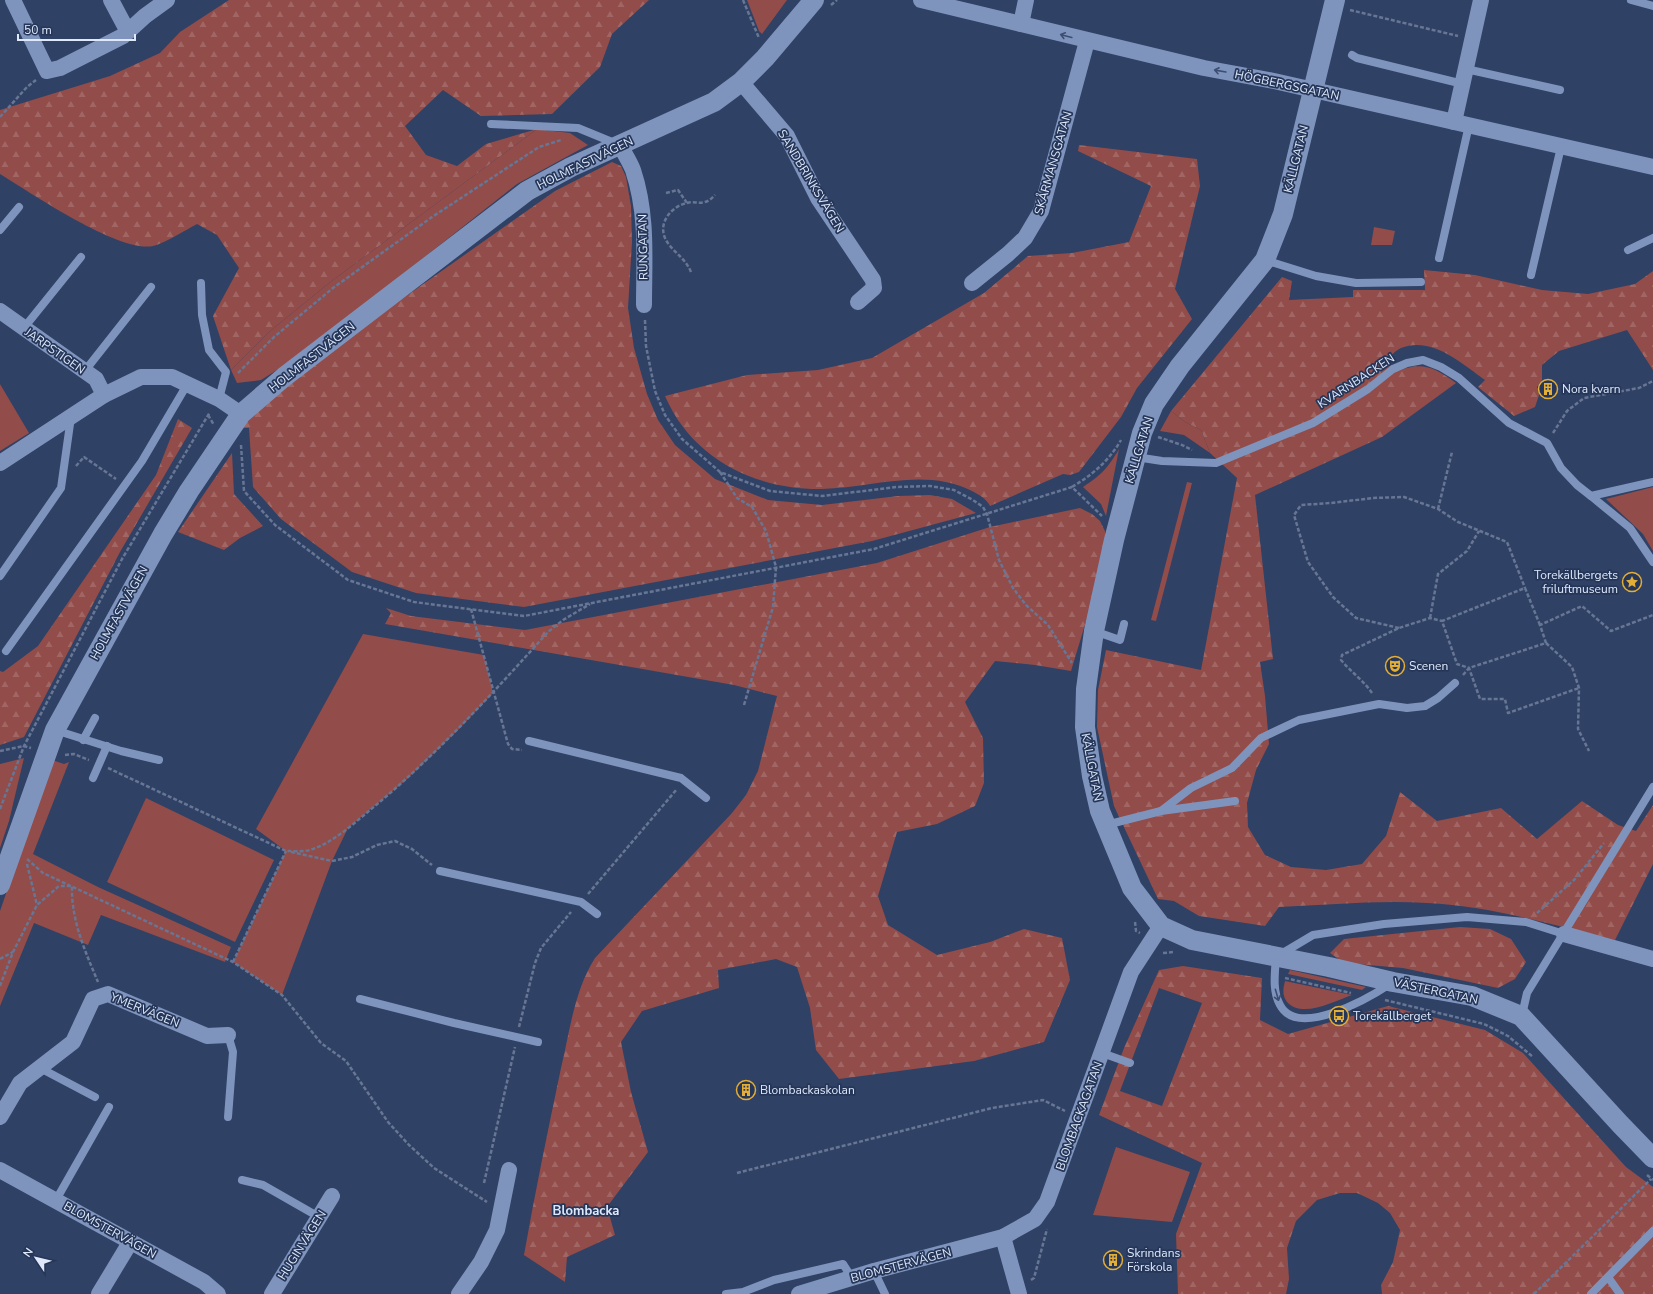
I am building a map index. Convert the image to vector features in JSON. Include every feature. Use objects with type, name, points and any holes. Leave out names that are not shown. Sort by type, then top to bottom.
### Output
[{"type":"street","points":[[13,0],[47,72],[60,68],[123,36],[167,0]]},
{"type":"street","points":[[110,0],[128,32]]},
{"type":"street","name":"HOLMFASTVÄGEN","points":[[0,885],[58,756],[55,730],[163,534],[223,439],[241,414],[284,377],[527,191],[571,167],[714,102],[741,82],[765,58],[814,0]]},
{"type":"street","name":"HÖGBERGSGATAN","points":[[921,0],[1204,68],[1274,80],[1561,147],[1652,164]]},
{"type":"street","points":[[1021,24],[1026,0]]},
{"type":"street","points":[[1461,124],[1464,76],[1481,0]]},
{"type":"street","name":"KÄLLGATAN","points":[[1156,933],[1132,888],[1100,811],[1092,776],[1085,727],[1086,689],[1094,631],[1114,540],[1142,432],[1154,404],[1180,366],[1265,260],[1283,214],[1334,3]]},
{"type":"street","name":"SKÅRMANSGATAN","points":[[972,283],[1025,238],[1041,211],[1087,41]]},
{"type":"street","name":"SANDBRINKSVÄGEN","points":[[741,82],[787,136],[818,198],[873,280],[874,288],[858,302]]},
{"type":"street","name":"RUNGATAN","points":[[620,146],[632,169],[642,204],[646,237],[644,305]]},
{"type":"street","name":"JARPSTIGEN","points":[[0,311],[23,329],[96,379],[104,395]]},
{"type":"street","points":[[0,463],[104,395],[141,377],[172,377],[188,383],[219,399],[241,414]]},
{"type":"street","name":"VÄSTERGATAN","points":[[1156,933],[1192,940],[1275,966],[1393,982],[1472,996],[1521,1016],[1620,1124],[1649,1166]]},
{"type":"street","name":"BLOMBACKAGATAN","points":[[1003,1237],[1035,1219],[1047,1202],[1131,972],[1156,933]]},
{"type":"street","points":[[1564,934],[1653,959]]},
{"type":"street","name":"YMERVÄGEN","points":[[0,1117],[20,1083],[73,1042],[93,999],[108,994],[207,1036],[228,1035]]},
{"type":"street","name":"BLOMSTERVÄGEN","points":[[0,1170],[204,1282],[218,1294]]},
{"type":"street","points":[[459,1294],[493,1240],[509,1170]]},
{"type":"street","name":"HUGINVÄGEN","points":[[272,1294],[332,1196]]},
{"type":"street","points":[[1003,1237],[1017,1288]]},
{"type":"street","name":"BLOMSTERVÄGEN","points":[[799,1294],[874,1271],[1003,1237]]},
{"type":"street","points":[[99,1294],[131,1241]]},
{"type":"lane","points":[[1631,0],[1653,6]]},
{"type":"lane","points":[[1352,55],[1357,58],[1560,90]]},
{"type":"lane","points":[[491,124],[578,128],[620,146]]},
{"type":"lane","points":[[1438,258],[1461,124]]},
{"type":"lane","points":[[1531,275],[1561,147]]},
{"type":"lane","points":[[0,230],[19,207]]},
{"type":"lane","points":[[1628,250],[1653,238]]},
{"type":"lane","points":[[23,329],[81,257]]},
{"type":"lane","points":[[1265,260],[1316,276],[1356,283],[1421,282]]},
{"type":"lane","points":[[201,283],[202,315],[209,350],[226,372],[219,399]]},
{"type":"lane","points":[[84,372],[151,287]]},
{"type":"lane","name":"KVARNBACKEN","points":[[1136,457],[1162,461],[1216,463],[1313,423],[1368,390],[1393,369],[1407,363],[1423,360],[1441,367],[1460,378],[1509,423],[1547,443]]},
{"type":"lane","points":[[6,651],[142,461],[188,383]]},
{"type":"lane","points":[[0,576],[61,488],[72,416]]},
{"type":"lane","points":[[1547,443],[1561,468],[1577,485],[1630,528],[1653,562]]},
{"type":"lane","points":[[1591,496],[1653,482]]},
{"type":"lane","points":[[1094,631],[1120,640],[1124,624]]},
{"type":"lane","points":[[1160,811],[1191,788],[1232,768],[1260,738],[1299,720],[1379,704],[1407,708],[1425,706],[1455,682]]},
{"type":"lane","points":[[83,740],[95,718]]},
{"type":"lane","points":[[55,730],[83,740],[159,760]]},
{"type":"lane","points":[[529,741],[684,779],[706,798]]},
{"type":"lane","points":[[93,778],[107,746]]},
{"type":"lane","points":[[1521,1016],[1528,993],[1653,787]]},
{"type":"lane","points":[[1106,825],[1160,811],[1235,801]]},
{"type":"lane","points":[[440,870],[581,902],[597,914]]},
{"type":"lane","points":[[1393,982],[1371,997],[1315,1018],[1293,1017],[1280,1006],[1275,989],[1275,966],[1313,935],[1384,924],[1467,917],[1526,922],[1564,934]]},
{"type":"lane","points":[[360,999],[454,1023],[538,1042]]},
{"type":"lane","points":[[228,1035],[233,1052],[228,1117]]},
{"type":"lane","points":[[1102,1053],[1130,1063]]},
{"type":"lane","points":[[40,1068],[95,1097]]},
{"type":"lane","points":[[56,1200],[109,1107]]},
{"type":"lane","points":[[242,1180],[263,1185],[319,1217]]},
{"type":"lane","points":[[1591,1294],[1653,1231]]},
{"type":"lane","points":[[726,1294],[743,1292],[774,1280],[843,1264],[852,1278]]},
{"type":"lane","points":[[874,1271],[885,1294]]},
{"type":"lane","points":[[1608,1277],[1620,1294]]},
{"type":"path","points":[[1334,3],[1472,39]]},
{"type":"path","points":[[0,117],[27,87],[47,72]]},
{"type":"path","points":[[666,193],[678,190],[687,202]]},
{"type":"path","points":[[691,272],[686,261],[665,238],[663,230],[667,217],[672,211],[687,202],[705,202],[715,195]]},
{"type":"path","points":[[644,305],[646,346],[655,391],[665,415],[682,439],[720,472],[737,498],[752,507],[766,531],[776,567],[774,607],[744,705]]},
{"type":"path","points":[[1547,443],[1567,411],[1584,398],[1639,388],[1653,381]]},
{"type":"path","points":[[208,415],[223,439],[241,437],[244,491],[275,525],[348,580],[414,602],[524,616],[776,567],[874,550],[1072,487],[1092,475],[1104,463],[1120,441],[1125,429],[1142,432],[1182,445],[1216,463]]},
{"type":"path","points":[[1438,509],[1452,452]]},
{"type":"path","points":[[62,476],[69,474],[84,457],[125,485]]},
{"type":"path","points":[[720,472],[770,491],[822,496],[897,487],[936,487],[954,490],[973,500],[983,507],[987,514],[999,560],[1013,588],[1026,605],[1048,625],[1086,689]]},
{"type":"path","points":[[1072,487],[1098,511],[1109,524],[1114,540]]},
{"type":"path","points":[[1399,628],[1356,618],[1333,597],[1308,562],[1294,515],[1301,505],[1373,498],[1404,498],[1438,509],[1458,522],[1507,542],[1546,643],[1572,667],[1579,688],[1578,729],[1589,751]]},
{"type":"path","points":[[1430,618],[1438,574],[1467,551],[1479,531]]},
{"type":"path","points":[[1379,704],[1366,684],[1351,672],[1341,660],[1342,655],[1399,628],[1430,618],[1442,621],[1525,588]]},
{"type":"path","points":[[286,851],[309,850],[328,841],[348,828],[406,780],[458,730],[548,632],[562,620],[594,602]]},
{"type":"path","points":[[1540,625],[1582,606],[1611,631],[1653,615]]},
{"type":"path","points":[[471,609],[508,744],[512,749],[522,751],[529,741]]},
{"type":"path","points":[[1442,621],[1457,664],[1469,668]]},
{"type":"path","points":[[1455,682],[1469,668],[1546,643]]},
{"type":"path","points":[[1469,668],[1480,699],[1505,699],[1508,713],[1579,688]]},
{"type":"path","points":[[0,751],[24,746],[58,756],[74,754],[99,764],[286,851],[332,861],[352,857],[377,845],[394,841],[412,849],[440,870]]},
{"type":"path","points":[[0,809],[24,746]]},
{"type":"path","points":[[484,1184],[528,986],[541,948],[616,862],[684,779]]},
{"type":"path","points":[[1526,922],[1575,879],[1609,837]]},
{"type":"path","points":[[233,962],[286,851]]},
{"type":"path","points":[[38,905],[28,874],[26,858],[43,873],[233,962],[282,994],[321,1043],[346,1061],[388,1122],[434,1168],[488,1203],[501,1208]]},
{"type":"path","points":[[0,986],[13,952],[38,905],[59,886],[72,886]]},
{"type":"path","points":[[72,886],[72,902],[76,924],[82,945],[103,996]]},
{"type":"path","points":[[1134,916],[1136,931],[1156,933],[1156,954],[1179,953]]},
{"type":"path","points":[[0,959],[13,952]]},
{"type":"path","points":[[1275,966],[1371,997],[1484,1024],[1508,1036],[1538,1062]]},
{"type":"path","points":[[737,1173],[992,1108],[1043,1100],[1069,1113],[1079,1113]]},
{"type":"path","points":[[1534,1294],[1652,1179],[1649,1166]]},
{"type":"path","points":[[1017,1288],[1034,1278],[1049,1224]]},
{"type":"green space","points":[[229,0],[649,0],[612,34],[600,67],[552,114],[481,116],[443,90],[405,126],[426,155],[457,166],[486,144],[537,129],[329,283],[269,332],[231,370],[213,316],[239,268],[217,235],[197,224],[157,245],[138,246],[119,240],[75,220],[0,174],[0,110],[110,76],[160,53],[180,32]]},
{"type":"green space","points":[[747,0],[787,0],[762,34],[759,31]]},
{"type":"green space","points":[[537,129],[570,133],[588,145],[517,184],[298,357],[261,380],[237,383],[231,370],[269,332],[329,283]]},
{"type":"green space","points":[[1079,145],[1197,159],[1200,186],[1175,289],[1192,319],[1137,388],[1121,417],[1079,472],[1070,475],[1063,474],[990,506],[985,499],[972,491],[954,484],[935,480],[898,481],[841,488],[797,488],[773,484],[750,477],[729,466],[709,453],[692,437],[677,418],[665,396],[747,375],[818,370],[872,358],[984,293],[1028,256],[1072,253],[1129,242],[1151,186],[1078,151]]},
{"type":"green space","points":[[612,162],[621,166],[626,177],[631,206],[632,242],[628,308],[634,348],[647,394],[658,420],[675,445],[715,479],[768,500],[822,505],[898,496],[930,495],[952,499],[976,513],[872,541],[524,607],[416,593],[352,572],[281,519],[253,487],[249,428],[242,428],[248,420],[290,384],[385,311],[555,191]]},
{"type":"green space","points":[[1374,227],[1395,231],[1392,245],[1371,245]]},
{"type":"green space","points":[[1424,270],[1475,275],[1542,290],[1588,294],[1635,284],[1653,271],[1653,370],[1627,330],[1559,351],[1542,365],[1542,380],[1537,387],[1539,395],[1535,407],[1514,416],[1478,387],[1485,380],[1456,359],[1435,348],[1413,345],[1401,348],[1386,360],[1398,371],[1422,366],[1442,373],[1456,383],[1382,437],[1255,495],[1273,659],[1260,662],[1265,696],[1269,744],[1256,770],[1247,803],[1248,827],[1265,855],[1291,867],[1326,870],[1362,864],[1386,836],[1400,792],[1437,821],[1501,808],[1537,839],[1582,801],[1618,825],[1636,831],[1653,805],[1653,864],[1615,940],[1545,922],[1498,912],[1427,903],[1372,902],[1279,907],[1265,926],[1199,916],[1174,901],[1158,899],[1114,806],[1097,727],[1098,690],[1106,650],[1201,670],[1237,478],[1210,453],[1201,430],[1185,422],[1171,411],[1282,277],[1292,281],[1289,300],[1353,297],[1353,290],[1425,290]]},
{"type":"green space","points":[[0,384],[29,433],[0,451]]},
{"type":"green space","points":[[1171,411],[1185,422],[1201,430],[1210,453],[1184,435],[1160,431]]},
{"type":"green space","points":[[178,419],[192,428],[120,552],[24,737],[0,745],[0,671],[3,672],[38,646],[156,475]]},
{"type":"green space","points":[[1119,449],[1106,516],[1101,504],[1083,487],[1104,471]]},
{"type":"green space","points":[[232,453],[234,494],[263,526],[240,538],[224,550],[178,532]]},
{"type":"green space","points":[[1187,482],[1192,483],[1156,621],[1151,620]]},
{"type":"green space","points":[[1653,487],[1653,551],[1643,534],[1606,499]]},
{"type":"green space","points":[[1080,508],[1092,514],[1100,521],[1105,531],[1106,555],[1071,671],[1035,665],[995,661],[965,702],[983,738],[984,783],[975,806],[937,824],[897,832],[878,896],[888,925],[937,955],[990,942],[1024,929],[1062,938],[1070,980],[1044,1042],[974,1061],[839,1079],[816,1050],[810,1008],[797,967],[776,959],[718,970],[719,988],[642,1011],[621,1042],[631,1092],[648,1152],[607,1207],[615,1235],[567,1257],[565,1282],[524,1255],[570,1026],[582,984],[595,958],[732,813],[746,795],[758,771],[777,696],[734,685],[385,624],[391,613],[386,608],[411,616],[525,630],[877,563],[990,527]]},
{"type":"green space","points":[[363,634],[484,655],[493,693],[458,730],[406,780],[348,828],[332,861],[282,995],[233,962],[286,851],[256,829]]},
{"type":"green space","points":[[24,758],[9,821],[0,848],[0,764]]},
{"type":"green space","points":[[52,760],[64,764],[69,762],[33,854],[98,887],[231,947],[225,962],[101,915],[88,945],[34,923],[0,1006],[0,911]]},
{"type":"green space","points":[[146,798],[274,860],[235,942],[107,882]]},
{"type":"green space","points":[[1460,927],[1490,929],[1511,939],[1526,962],[1515,979],[1498,988],[1403,968],[1344,963],[1330,953],[1344,939]]},
{"type":"green space","points":[[1183,966],[1262,978],[1260,1020],[1288,1034],[1388,1006],[1485,1030],[1523,1053],[1626,1167],[1653,1187],[1653,1294],[1382,1294],[1381,1285],[1393,1262],[1400,1230],[1390,1213],[1378,1203],[1357,1193],[1340,1193],[1317,1200],[1296,1221],[1287,1248],[1289,1279],[1286,1294],[1178,1294],[1176,1234],[1202,1163],[1099,1115],[1124,1048],[1159,970]],"holes":[[[1159,988],[1202,1003],[1162,1106],[1120,1091]]]},
{"type":"green space","points":[[1290,970],[1366,987],[1362,990],[1288,974]]},
{"type":"green space","points":[[1285,981],[1352,995],[1319,1007],[1301,1009],[1293,1007],[1285,999],[1283,992]]},
{"type":"green space","points":[[1116,1147],[1190,1172],[1172,1222],[1093,1215]]},
{"type":"place","name":"Nora kvarn","points":[[1548,389]]},
{"type":"place","name":"Torekällbergets friluftmuseum","points":[[1632,582]]},
{"type":"place","name":"Scenen","points":[[1395,666]]},
{"type":"place","name":"Torekällberget","points":[[1339,1016]]},
{"type":"place","name":"Blombackaskolan","points":[[746,1090]]},
{"type":"place","name":"Skrindans Förskola","points":[[1113,1260]]},
{"type":"district","name":"Blombacka","points":[[586,1211]]}]
